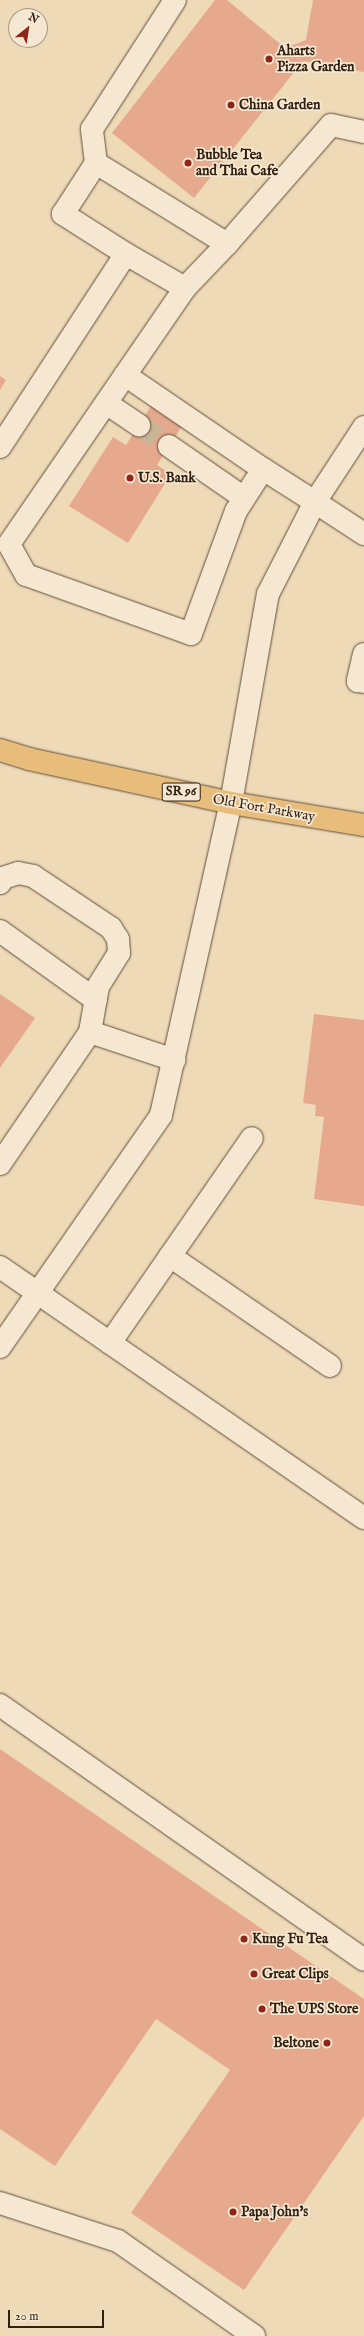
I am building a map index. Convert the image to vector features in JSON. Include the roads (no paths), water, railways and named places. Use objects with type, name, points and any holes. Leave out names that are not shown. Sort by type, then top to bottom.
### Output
[{"type":"main road","name":"Old Fort Parkway","points":[[0,750],[29,759],[231,803],[364,825]]},
{"type":"lane","points":[[175,0],[92,129],[96,163],[64,214],[126,254],[185,288]]},
{"type":"lane","points":[[263,469],[236,511],[191,634],[26,575],[9,544],[185,288],[227,244],[331,125],[364,132]]},
{"type":"lane","points":[[96,163],[227,244]]},
{"type":"lane","points":[[0,447],[126,254]]},
{"type":"lane","points":[[125,375],[263,469],[364,534]]},
{"type":"lane","points":[[106,403],[139,425]]},
{"type":"lane","points":[[0,1347],[161,1115],[231,803],[268,594],[315,502],[364,427]]},
{"type":"lane","points":[[169,446],[244,498]]},
{"type":"lane","points":[[364,654],[358,682],[364,682]]},
{"type":"lane","points":[[0,882],[3,878],[18,873],[33,876],[111,928],[118,939],[119,953],[102,977],[90,1032],[0,1164]]},
{"type":"lane","points":[[0,931],[96,1000]]},
{"type":"lane","points":[[90,1032],[174,1060]]},
{"type":"lane","points":[[110,1343],[252,1138]]},
{"type":"lane","points":[[170,1256],[330,1366]]},
{"type":"lane","points":[[0,1267],[364,1518]]},
{"type":"lane","points":[[0,1705],[361,1951]]},
{"type":"lane","points":[[0,2203],[118,2241],[254,2336]]},
{"type":"tunnel","points":[[139,425],[169,446]]},
{"type":"place","name":"Aharts Pizza Garden","points":[[269,59]]},
{"type":"place","name":"China Garden","points":[[231,105]]},
{"type":"place","name":"Bubble Tea and Thai Cafe","points":[[188,163]]},
{"type":"place","name":"U.S. Bank","points":[[130,478]]},
{"type":"place","name":"Kung Fu Tea","points":[[244,1939]]},
{"type":"place","name":"Great Clips","points":[[254,1974]]},
{"type":"place","name":"The UPS Store","points":[[262,2009]]},
{"type":"place","name":"Beltone","points":[[327,2043]]},
{"type":"place","name":"Papa John's","points":[[233,2212]]}]
